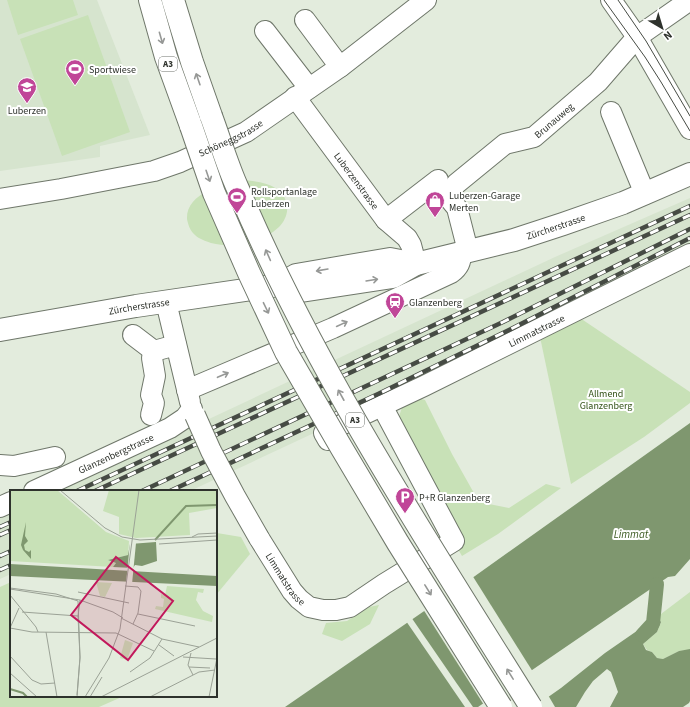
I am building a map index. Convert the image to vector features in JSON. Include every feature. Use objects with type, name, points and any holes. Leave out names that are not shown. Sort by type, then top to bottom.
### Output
[{"type":"main road","name":"A3","points":[[150,0],[166,57],[217,201],[249,274],[286,352],[398,543],[502,707]]},
{"type":"main road","name":"A3","points":[[174,0],[192,62],[237,187],[271,263],[308,336],[366,439],[530,707]]},
{"type":"main road","name":"Zürcherstrasse","points":[[0,330],[166,302],[279,285],[296,275],[390,259],[416,264],[514,240],[551,228],[623,203],[690,174]]},
{"type":"street","name":"Schöneggstrasse","points":[[0,199],[154,171],[180,162],[246,132],[340,67],[426,0]]},
{"type":"street","points":[[611,0],[637,37],[690,129]]},
{"type":"street","name":"Brunauweg","points":[[386,220],[506,144],[534,137],[598,82],[637,37],[690,0]]},
{"type":"street","points":[[305,20],[340,67]]},
{"type":"street","name":"Luberzenstrasse","points":[[265,31],[302,93],[386,220],[407,238],[411,244],[416,264]]},
{"type":"street","points":[[611,112],[645,194]]},
{"type":"street","points":[[191,405],[333,328],[452,273],[460,264],[465,252],[456,208],[444,184]]},
{"type":"street","name":"Limmatstrasse","points":[[404,571],[324,433],[346,424],[424,386],[690,254]]},
{"type":"street","name":"Limmatstrasse","points":[[166,302],[191,405],[218,464],[259,538],[292,591],[299,599],[309,606],[323,610],[336,610],[350,607],[404,571],[454,541],[382,406]]},
{"type":"street","points":[[133,335],[154,351]]},
{"type":"street","points":[[154,351],[176,345]]},
{"type":"street","points":[[151,415],[154,403],[151,395],[155,376],[152,358],[154,351]]},
{"type":"street","name":"Glanzenbergstrasse","points":[[36,490],[170,428],[185,418],[191,405]]},
{"type":"street","points":[[346,424],[425,558]]},
{"type":"street","points":[[23,490],[7,466],[55,457]]},
{"type":"street","points":[[0,507],[10,502]]},
{"type":"shaded area","points":[[0,0],[97,0],[150,135],[100,146],[100,157],[0,171]]},
{"type":"shaded area","points":[[690,198],[690,248],[402,392],[192,490],[57,490],[555,257]]},
{"type":"shaded area","points":[[10,512],[10,574],[0,579],[0,517]]},
{"type":"green space","points":[[7,0],[73,0],[78,15],[18,35]]},
{"type":"green space","name":"Sportwiese","points":[[88,15],[130,132],[62,156],[20,39]]},
{"type":"green space","name":"Rollsportanlage Luberzen","points":[[242,180],[264,183],[277,189],[282,194],[286,200],[287,212],[281,225],[264,238],[247,244],[238,245],[220,245],[211,243],[203,240],[193,233],[187,219],[188,210],[192,202],[207,191],[216,187]]},
{"type":"green space","name":"Allmend Glanzenberg","points":[[580,318],[690,392],[690,403],[644,437],[571,484],[540,337]]},
{"type":"green space","points":[[418,398],[425,400],[452,454],[479,502],[509,508],[546,484],[561,488],[498,534],[462,556],[458,549],[461,541],[399,417],[402,407]]},
{"type":"green space","points":[[217,533],[241,537],[250,554],[217,594]]},
{"type":"green space","points":[[10,582],[10,697],[122,697],[99,707],[0,707],[0,587]]},
{"type":"green space","points":[[690,592],[690,650],[679,651],[663,659],[657,658],[652,652],[647,650],[643,644],[657,632],[661,622],[657,617]]},
{"type":"green space","points":[[379,605],[370,624],[342,641],[322,634],[326,623],[347,621],[369,607]]},
{"type":"water","name":"Limmat","points":[[690,423],[690,559],[675,576],[668,577],[478,707],[285,707],[475,576]]},
{"type":"water","points":[[657,617],[661,622],[657,632],[643,644],[646,650],[652,652],[657,658],[663,659],[679,651],[690,649],[689,703],[683,707],[610,707],[618,692],[611,672],[607,669],[593,681],[576,707],[534,707],[561,688],[605,653]]},
{"type":"pier","points":[[472,575],[533,672],[484,705],[423,609]]},
{"type":"pier","points":[[411,617],[473,707],[465,707],[406,621]]},
{"type":"pier","points":[[548,695],[555,707],[532,707],[533,705]]},
{"type":"waterway","points":[[642,635],[653,623],[657,584]]},
{"type":"tram line","points":[[604,0],[645,57],[690,131]]},
{"type":"tram line","points":[[618,0],[646,41],[690,116]]},
{"type":"railway","points":[[79,490],[690,206]]},
{"type":"railway","points":[[97,490],[690,215]]},
{"type":"railway","points":[[144,490],[503,322],[690,229]]},
{"type":"railway","points":[[172,490],[378,394],[509,330],[690,238]]},
{"type":"railway","points":[[0,527],[10,522]]},
{"type":"railway","points":[[0,535],[10,530]]},
{"type":"railway","points":[[0,556],[10,551]]},
{"type":"railway","points":[[0,570],[10,565]]},
{"type":"place","name":"Sportwiese","points":[[75,86]]},
{"type":"place","name":"Luberzen","points":[[27,104]]},
{"type":"place","name":"Rollsportanlage Luberzen","points":[[237,214]]},
{"type":"place","name":"Luberzen-Garage Merten","points":[[435,218]]},
{"type":"place","name":"Glanzenberg","points":[[395,319]]},
{"type":"place","name":"P+R Glanzenberg","points":[[405,514]]}]
